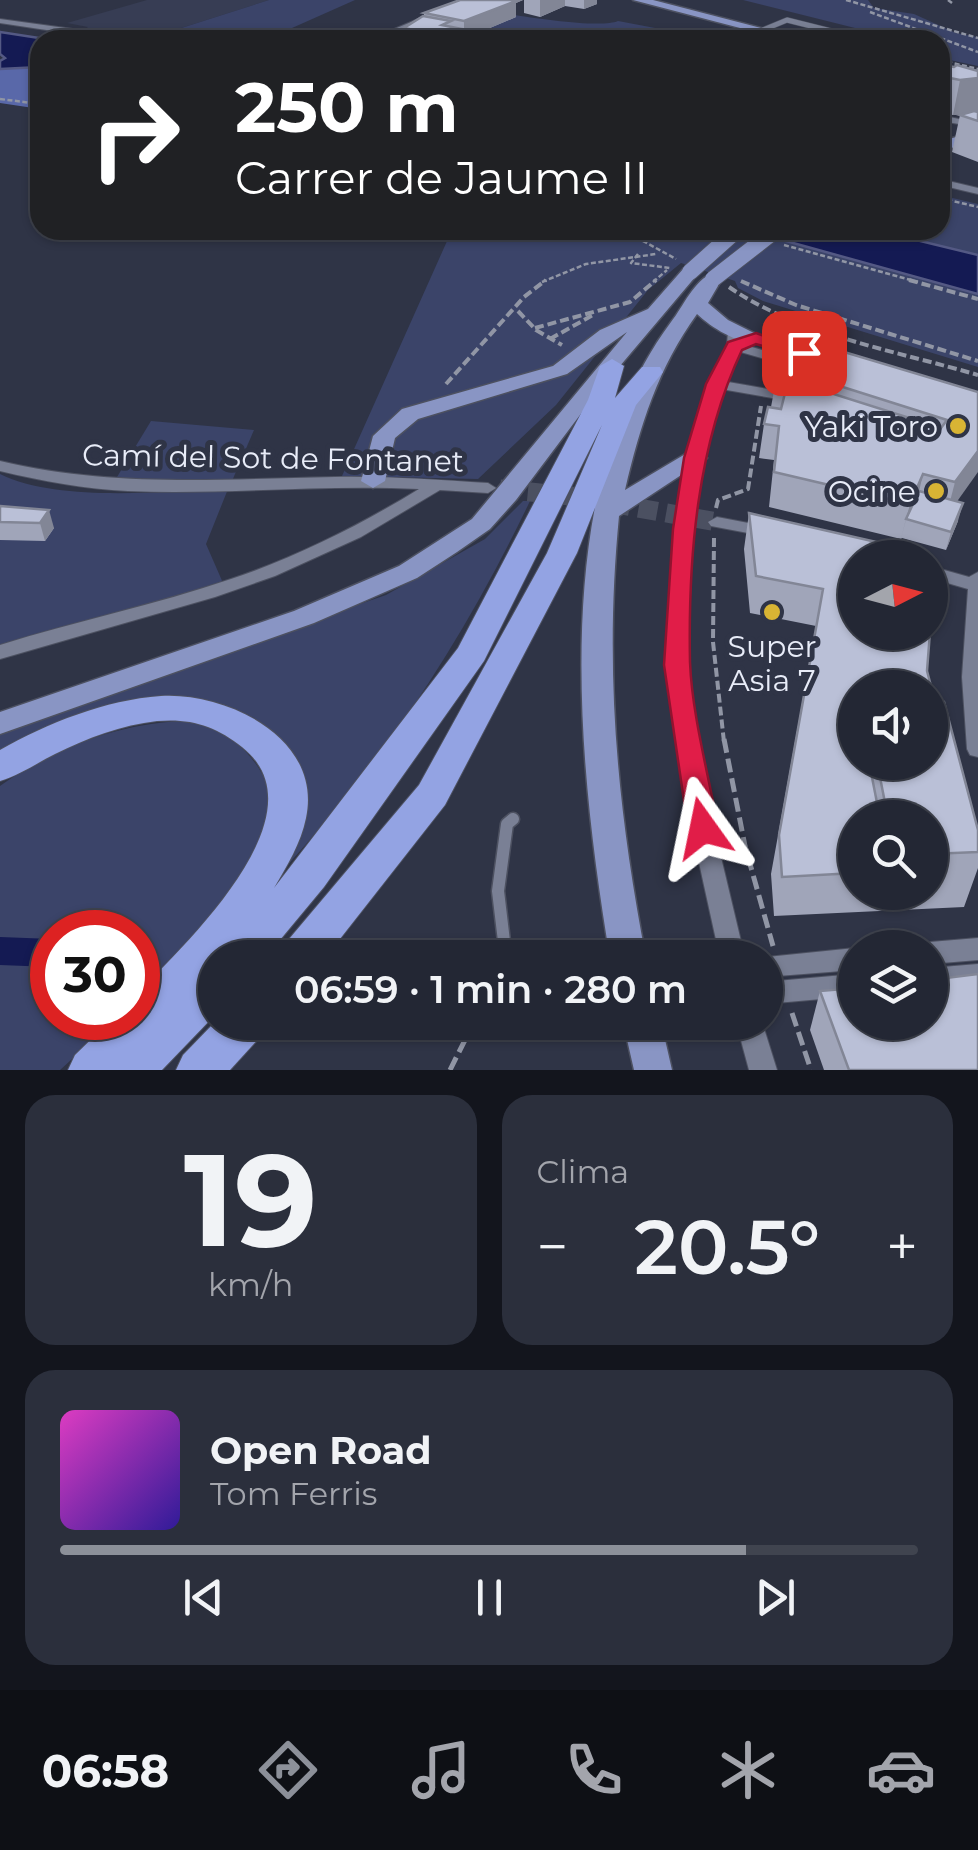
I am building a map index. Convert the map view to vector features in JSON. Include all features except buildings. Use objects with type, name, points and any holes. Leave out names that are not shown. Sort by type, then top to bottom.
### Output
[{"type":"highway","points":[[254,940],[310,875],[472,652],[601,400],[599,359]]},
{"type":"highway","points":[[314,940],[432,795],[562,553],[624,403],[651,372]]},
{"type":"highway","points":[[0,767],[75,730],[136,714],[185,709],[207,711],[239,726],[268,748],[284,775],[288,816],[260,873],[210,942],[134,1030],[91,1070]]},
{"type":"highway","points":[[131,1070],[198,1002]]},
{"type":"highway","points":[[199,1070],[228,1040]]},
{"type":"main road","points":[[623,0],[726,30]]},
{"type":"main road","points":[[647,1],[751,30]]},
{"type":"main road","points":[[950,135],[977,128]]},
{"type":"main road","points":[[950,143],[977,128]]},
{"type":"main road","points":[[373,482],[384,436],[395,423],[428,406],[599,359],[650,314],[679,266],[721,240]]},
{"type":"main road","points":[[625,940],[603,794],[596,697],[597,574],[608,513],[627,434],[651,372],[695,299],[767,240]]},
{"type":"main road","points":[[695,299],[705,314],[735,338],[756,338]]},
{"type":"main road","points":[[0,723],[304,617],[408,572],[481,524],[534,465],[584,394],[599,359],[622,325],[650,314]]},
{"type":"main road","points":[[608,513],[644,486],[695,458]]},
{"type":"main road","points":[[646,1040],[653,1070]]},
{"type":"street","points":[[398,30],[439,14]]},
{"type":"street","points":[[0,22],[59,30]]},
{"type":"street","points":[[950,121],[977,128]]},
{"type":"street","points":[[950,184],[978,188]]},
{"type":"street","points":[[729,940],[694,790],[677,665],[684,529],[695,458],[716,384],[735,338]]},
{"type":"street","points":[[756,338],[826,353]]},
{"type":"street","name":"Camí del Sot de Fontanet","points":[[0,466],[55,482],[134,487],[373,482],[488,488]]},
{"type":"street","points":[[0,652],[258,576],[350,537],[438,485]]},
{"type":"street","points":[[716,521],[784,535]]},
{"type":"street","points":[[948,575],[977,581],[972,677],[978,749]]},
{"type":"street","points":[[948,951],[978,949]]},
{"type":"street","points":[[948,962],[978,960]]},
{"type":"street","points":[[783,977],[838,963]]},
{"type":"street","points":[[783,977],[838,972]]},
{"type":"street","points":[[948,978],[978,975]]},
{"type":"street","points":[[783,979],[838,983]]},
{"type":"street","points":[[754,1040],[763,1070]]},
{"type":"lane","points":[[763,30],[787,20],[826,30]]},
{"type":"lane","points":[[716,384],[766,396],[773,394],[783,360],[735,338]]},
{"type":"lane","points":[[501,940],[496,921],[497,870],[507,824],[513,819]]},
{"type":"path","points":[[846,0],[920,30]]},
{"type":"path","points":[[862,8],[904,15],[941,30]]},
{"type":"path","points":[[950,33],[978,38]]},
{"type":"path","points":[[950,41],[978,52]]},
{"type":"path","points":[[950,62],[978,69]]},
{"type":"path","points":[[0,98],[30,102]]},
{"type":"path","points":[[950,201],[978,208]]},
{"type":"path","points":[[639,240],[679,266]]},
{"type":"path","points":[[789,240],[978,299]]},
{"type":"path","points":[[428,406],[534,288],[573,268],[626,253],[661,254]]},
{"type":"path","points":[[638,253],[631,263],[679,266]]},
{"type":"path","points":[[534,328],[630,302],[679,266]]},
{"type":"path","points":[[724,279],[736,294],[756,304],[978,375]]},
{"type":"path","points":[[724,279],[978,361]]},
{"type":"path","points":[[517,310],[550,340],[599,359]]},
{"type":"path","points":[[550,340],[594,314]]},
{"type":"path","points":[[826,353],[844,334]]},
{"type":"path","points":[[762,404],[748,489],[718,500],[714,677],[738,828],[767,940]]},
{"type":"path","points":[[783,994],[811,1070]]},
{"type":"path","points":[[450,1070],[465,1040]]},
{"type":"shaded area","points":[[147,0],[269,0],[175,30],[84,30],[88,27],[67,23]]},
{"type":"shaded area","points":[[269,0],[355,0],[288,30],[175,30]]},
{"type":"shaded area","points":[[743,0],[868,0],[874,8],[914,14],[949,30],[863,30]]},
{"type":"shaded area","points":[[474,8],[571,22],[618,21],[666,30],[471,30]]},
{"type":"shaded area","points":[[950,30],[978,37],[978,66],[950,60]]},
{"type":"shaded area","points":[[0,32],[30,37],[30,68],[0,69],[0,61],[5,58],[0,54]]},
{"type":"shaded area","points":[[30,68],[30,108],[0,103],[0,69]]},
{"type":"shaded area","points":[[950,197],[978,204],[978,367],[763,301],[738,288],[735,281],[681,263],[648,290],[556,405],[478,479],[342,476],[448,240],[950,240]]},
{"type":"shaded area","points":[[782,240],[916,240],[978,255],[978,294]]},
{"type":"shaded area","points":[[151,421],[254,430],[232,481],[114,482]]},
{"type":"shaded area","points":[[0,474],[51,489],[81,492],[228,489],[206,544],[223,583],[0,647]]},
{"type":"shaded area","points":[[523,501],[530,501],[493,574],[430,680],[359,781],[265,891],[280,740],[254,718],[199,700],[0,757],[0,728],[386,595],[485,539]]},
{"type":"shaded area","points":[[180,721],[208,727],[225,735],[250,756],[267,786],[268,811],[259,839],[224,898],[160,971],[160,910],[30,910],[30,1040],[93,1040],[60,1070],[0,1070],[0,786],[63,750],[108,733]]},
{"type":"waterway","points":[[0,951],[30,952]]},
{"type":"tunnel","points":[[500,489],[571,496],[717,522]]},
{"type":"place","name":"Yaki Toro","points":[[958,426]]},
{"type":"place","name":"Ocine","points":[[936,491]]},
{"type":"place","name":"Super Asia 7","points":[[772,612]]},
{"type":"route","points":[[703,828],[677,665],[684,529],[695,458],[716,384],[734,346],[756,338],[804,353]]}]
